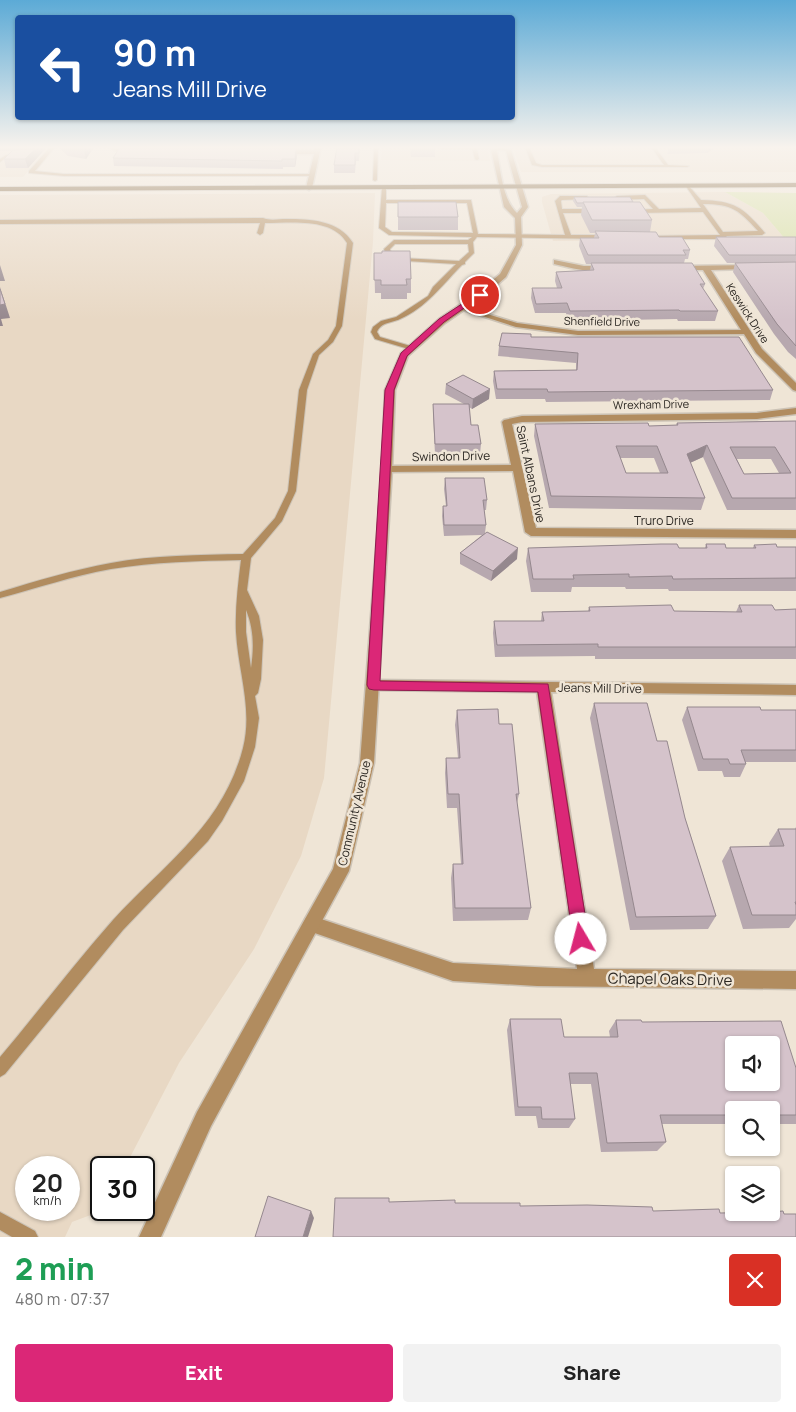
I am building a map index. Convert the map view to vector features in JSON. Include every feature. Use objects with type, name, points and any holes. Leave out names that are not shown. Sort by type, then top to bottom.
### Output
[{"type":"street","name":"Community Avenue","points":[[506,205],[518,217]]},
{"type":"street","name":"Community Avenue","points":[[150,1237],[204,1119],[341,871],[367,763],[374,685],[390,390],[404,355],[442,321],[480,295],[503,275],[519,245],[518,217],[525,207],[524,205]]},
{"type":"street","points":[[557,262],[584,268],[618,268]]},
{"type":"street","points":[[667,268],[756,267]]},
{"type":"street","name":"Keswick Drive","points":[[706,268],[759,351],[796,388]]},
{"type":"street","name":"Shenfield Drive","points":[[461,308],[516,325],[578,333],[746,332]]},
{"type":"street","name":"Wrexham Drive","points":[[507,422],[532,418],[757,416],[796,411]]},
{"type":"street","name":"Saint Albans Drive","points":[[507,422],[531,532]]},
{"type":"street","name":"Swindon Drive","points":[[386,469],[516,468]]},
{"type":"street","name":"Truro Drive","points":[[531,532],[796,534]]},
{"type":"street","name":"Jeans Mill Drive","points":[[374,685],[796,690]]},
{"type":"street","points":[[543,687],[587,978]]},
{"type":"street","name":"Chapel Oaks Drive","points":[[312,924],[453,972],[537,977],[796,980]]},
{"type":"lane","points":[[476,235],[470,208],[383,205],[382,228],[387,233],[520,236],[569,237],[617,237]]},
{"type":"lane","points":[[559,205],[569,237]]},
{"type":"lane","points":[[653,205],[658,210]]},
{"type":"lane","points":[[637,237],[724,237],[701,205]]},
{"type":"lane","points":[[722,234],[762,233],[741,208],[731,205]]},
{"type":"lane","points":[[628,211],[704,210]]},
{"type":"lane","points":[[560,211],[599,211]]},
{"type":"lane","points":[[260,233],[263,220]]},
{"type":"lane","points":[[0,222],[304,221],[324,224],[339,230],[350,243],[339,326],[331,341],[316,354],[304,390],[292,491],[279,519],[246,557],[242,590],[243,653],[252,704]]},
{"type":"lane","points":[[463,262],[401,260],[390,258],[386,249],[394,242],[470,242],[476,235]]},
{"type":"lane","points":[[412,348],[377,338],[374,332],[375,328],[382,322],[398,318],[430,297],[435,288],[472,252],[470,242]]},
{"type":"lane","points":[[0,595],[58,578],[125,564],[172,559],[246,557]]},
{"type":"lane","points":[[0,1069],[118,925],[204,837],[218,818],[238,781],[245,763],[252,731],[252,704],[258,663],[258,637],[255,616],[242,590]]},
{"type":"lane","points":[[0,1221],[29,1237]]},
{"type":"shaded area","points":[[0,205],[375,205],[373,242],[324,778],[301,856],[254,949],[179,1063],[131,1156],[90,1156],[90,1215],[80,1219],[80,1156],[15,1156],[15,1221],[75,1221],[72,1222],[65,1237],[0,1237]]},
{"type":"shaded area","points":[[543,205],[748,205],[763,213],[786,240],[553,241]]},
{"type":"green space","points":[[748,205],[796,205],[796,240],[786,240],[763,213]]},
{"type":"building","points":[[398,205],[456,205],[458,217],[398,217]]},
{"type":"building","points":[[584,205],[642,205],[652,220],[592,220]]},
{"type":"building","points":[[595,231],[656,232],[659,237],[682,237],[690,250],[683,250],[686,255],[588,255],[580,238],[599,238]]},
{"type":"building","points":[[716,237],[796,237],[796,255],[729,255]]},
{"type":"building","points":[[382,251],[410,251],[411,279],[406,279],[407,285],[381,285],[381,280],[374,280],[374,253],[382,253]]},
{"type":"building","points":[[796,262],[796,346],[777,324],[735,263]]},
{"type":"building","points":[[591,263],[692,263],[705,284],[700,284],[718,311],[570,311],[567,303],[536,304],[532,288],[562,288],[556,272],[594,270]]},
{"type":"building","points":[[0,289],[5,304],[0,305]]},
{"type":"building","points":[[502,333],[531,334],[531,337],[739,337],[773,390],[548,392],[547,389],[497,389],[494,371],[577,370],[578,353],[499,346]]},
{"type":"building","points":[[463,375],[490,389],[473,399],[446,384]]},
{"type":"building","points":[[433,404],[469,404],[471,425],[478,425],[481,444],[435,444]]},
{"type":"building","points":[[796,421],[796,498],[732,498],[707,445],[687,454],[705,498],[551,496],[535,424],[648,423],[649,426],[678,425],[677,423]],"holes":[[[616,446],[657,446],[668,473],[626,473]],[[730,447],[775,447],[791,473],[744,474]]]},
{"type":"building","points":[[445,478],[484,478],[487,500],[483,500],[486,525],[444,525],[443,506],[447,506]]},
{"type":"building","points":[[487,532],[518,548],[493,571],[460,553]]},
{"type":"building","points":[[677,544],[679,548],[707,548],[706,544],[725,544],[726,548],[756,548],[754,545],[776,544],[777,547],[796,547],[796,578],[673,579],[672,576],[629,577],[629,574],[573,575],[574,579],[533,579],[528,548]]},
{"type":"building","points":[[671,605],[674,611],[742,612],[739,605],[772,605],[775,610],[796,609],[796,647],[598,647],[598,644],[497,645],[494,621],[544,621],[542,612],[590,611],[589,607]]},
{"type":"building","points":[[594,703],[647,703],[657,741],[667,741],[685,818],[716,916],[636,917]]},
{"type":"building","points":[[687,707],[760,707],[761,710],[796,710],[796,750],[741,750],[746,764],[730,764],[728,759],[703,759]]},
{"type":"building","points":[[498,709],[499,724],[512,724],[519,794],[516,794],[531,908],[455,908],[453,864],[463,864],[459,794],[448,794],[446,758],[460,758],[457,710]]},
{"type":"building","points":[[778,829],[796,829],[796,915],[752,915],[730,847],[784,846]]},
{"type":"building","points":[[510,1019],[561,1019],[564,1037],[618,1037],[616,1020],[641,1020],[642,1022],[781,1021],[796,1068],[796,1115],[780,1115],[780,1101],[725,1101],[725,1115],[660,1115],[666,1142],[607,1143],[597,1073],[569,1073],[575,1119],[542,1119],[541,1107],[518,1107]]},
{"type":"building","points":[[268,1196],[311,1211],[303,1237],[255,1237]]},
{"type":"building","points":[[335,1198],[389,1198],[389,1202],[455,1200],[455,1203],[520,1203],[520,1206],[587,1205],[652,1207],[653,1211],[719,1209],[720,1213],[725,1213],[725,1221],[780,1221],[780,1211],[783,1211],[784,1214],[796,1214],[796,1237],[333,1237]]},
{"type":"route","points":[[480,295],[442,321],[404,355],[390,390],[374,685],[543,687],[581,939]]}]
